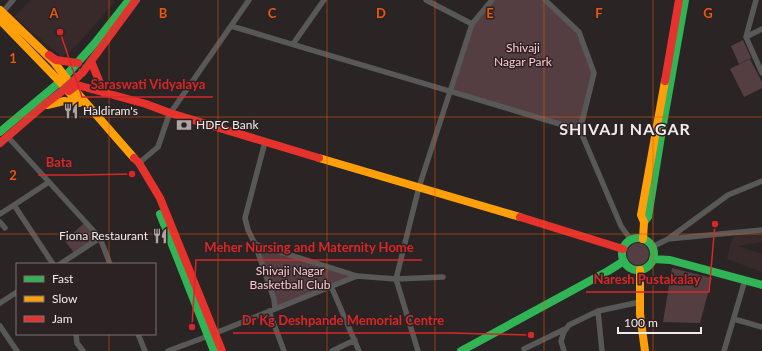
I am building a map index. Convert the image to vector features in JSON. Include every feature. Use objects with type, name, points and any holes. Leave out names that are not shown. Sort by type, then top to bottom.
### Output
[{"type":"street","points":[[1,14],[13,0]]},
{"type":"street","points":[[0,132],[67,85],[78,63],[129,0]]},
{"type":"street","points":[[0,143],[83,72],[136,0]]},
{"type":"street","points":[[139,163],[158,146],[170,113],[249,0]]},
{"type":"street","points":[[293,44],[324,0]]},
{"type":"street","points":[[426,0],[472,24]]},
{"type":"street","points":[[418,351],[396,279],[419,187],[472,24],[492,0]]},
{"type":"street","points":[[544,0],[579,32],[594,73],[580,130],[621,226],[631,240]]},
{"type":"street","points":[[643,239],[644,222],[641,215],[679,0]]},
{"type":"street","points":[[644,222],[648,217],[685,0]]},
{"type":"street","points":[[756,0],[746,36],[762,73]]},
{"type":"street","points":[[1,14],[54,62],[79,103],[135,166],[155,201],[212,335],[222,351]]},
{"type":"street","points":[[1,14],[139,163],[160,198],[212,335],[214,351]]},
{"type":"street","points":[[231,26],[580,130]]},
{"type":"street","points":[[746,36],[762,29]]},
{"type":"street","points":[[44,52],[56,60],[78,63]]},
{"type":"street","points":[[91,61],[104,93]]},
{"type":"street","points":[[67,85],[77,85],[146,104],[170,113],[605,243],[623,250]]},
{"type":"street","points":[[44,105],[64,101],[79,103]]},
{"type":"street","points":[[8,137],[100,238],[110,263]]},
{"type":"street","points":[[265,142],[245,218],[248,230],[255,244],[274,299],[272,310],[284,351]]},
{"type":"street","points":[[652,247],[668,239],[728,195],[762,181]]},
{"type":"street","points":[[0,214],[49,182]]},
{"type":"street","points":[[14,205],[52,263]]},
{"type":"street","points":[[0,222],[6,228]]},
{"type":"street","points":[[668,239],[762,230]]},
{"type":"street","points":[[62,263],[100,238]]},
{"type":"street","points":[[643,239],[652,247],[654,254],[653,259],[648,266],[640,270],[631,268],[624,262],[622,254],[623,250],[627,242],[631,240],[643,239]]},
{"type":"street","points":[[255,244],[357,276],[396,279],[443,277]]},
{"type":"street","points":[[653,259],[670,260],[762,285]]},
{"type":"street","points":[[461,351],[624,262]]},
{"type":"street","points":[[640,270],[640,314],[645,351]]},
{"type":"street","points":[[168,351],[212,335],[357,276]]},
{"type":"street","points":[[724,351],[745,280]]},
{"type":"street","points":[[331,286],[359,351]]},
{"type":"street","points":[[0,303],[16,293]]},
{"type":"street","points":[[524,350],[598,311],[640,302]]},
{"type":"street","points":[[598,311],[602,351]]},
{"type":"street","points":[[734,319],[762,327]]},
{"type":"street","points":[[0,326],[17,351]]},
{"type":"street","points":[[564,351],[561,341],[566,328]]},
{"type":"street","points":[[76,335],[77,342],[83,351]]},
{"type":"street","points":[[138,335],[145,351]]},
{"type":"street","points":[[332,351],[355,340]]},
{"type":"shaded area","points":[[31,0],[112,0],[115,2],[75,47],[62,57],[14,17]]},
{"type":"shaded area","points":[[762,230],[762,242],[738,246],[762,254],[762,272],[727,259],[730,245],[735,234]]},
{"type":"green space","name":"Shivaji Nagar Park","points":[[492,0],[544,0],[579,32],[594,73],[580,130],[451,91],[472,24]]},
{"type":"green space","points":[[743,40],[751,58],[739,64],[731,46]]},
{"type":"green space","points":[[750,59],[762,82],[762,88],[744,97],[730,69]]},
{"type":"green space","points":[[85,222],[100,238],[75,254],[65,241]]},
{"type":"green space","points":[[634,243],[642,243],[649,250],[649,258],[642,265],[634,265],[627,258],[627,250]]},
{"type":"green space","name":"Shivaji Nagar Basketball Club","points":[[257,246],[357,276],[276,306]]},
{"type":"green space","points":[[672,268],[712,278],[700,323],[663,322]]},
{"type":"railway","points":[[0,144],[43,106],[83,66],[140,0]]},
{"type":"traffic: fast","points":[[0,132],[62,80],[95,43],[129,0]]},
{"type":"traffic: fast","points":[[644,222],[648,217],[685,0]]},
{"type":"traffic: fast","points":[[160,214],[214,351]]},
{"type":"traffic: fast","points":[[638,238],[647,241],[651,245],[654,254],[651,263],[647,267],[638,270],[629,267],[625,263],[622,254],[625,245],[629,241],[638,238]]},
{"type":"traffic: fast","points":[[653,259],[670,260],[762,285]]},
{"type":"traffic: fast","points":[[461,351],[624,261]]},
{"type":"traffic: slow","points":[[0,10],[54,62],[79,95],[134,158]]},
{"type":"traffic: slow","points":[[0,20],[76,100]]},
{"type":"traffic: slow","points":[[643,239],[644,222],[641,215],[665,81]]},
{"type":"traffic: slow","points":[[47,105],[64,101],[79,103]]},
{"type":"traffic: slow","points":[[319,158],[520,217]]},
{"type":"traffic: slow","points":[[640,270],[640,314],[645,351]]},
{"type":"traffic: jam","points":[[0,143],[83,72],[136,0]]},
{"type":"traffic: jam","points":[[665,81],[679,0]]},
{"type":"traffic: jam","points":[[49,55],[56,60],[78,63]]},
{"type":"traffic: jam","points":[[91,61],[104,93]]},
{"type":"traffic: jam","points":[[69,91],[77,85],[146,104],[170,113],[319,158]]},
{"type":"traffic: jam","points":[[134,158],[139,163],[160,198],[222,351]]},
{"type":"traffic: jam","points":[[520,217],[623,249]]},
{"type":"place","name":"Saraswati Vidyalaya","points":[[60,32]]},
{"type":"place","name":"Haldiram's","points":[[71,111]]},
{"type":"place","name":"HDFC Bank","points":[[184,125]]},
{"type":"place","name":"Bata","points":[[132,174]]},
{"type":"place","name":"Naresh Pustakalay","points":[[715,224]]},
{"type":"place","name":"Fiona Restaurant","points":[[160,236]]},
{"type":"place","name":"Meher Nursing and Maternity Home","points":[[192,327]]},
{"type":"place","name":"Dr Kg Deshpande Memorial Centre","points":[[531,335]]},
{"type":"district","name":"SHIVAJI NAGAR","points":[[625,129]]}]
